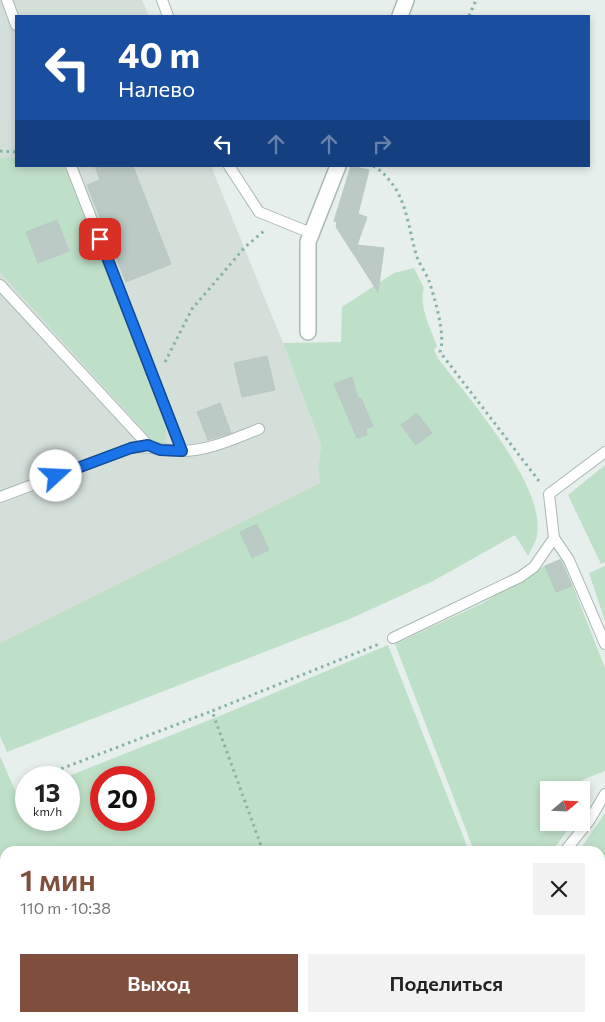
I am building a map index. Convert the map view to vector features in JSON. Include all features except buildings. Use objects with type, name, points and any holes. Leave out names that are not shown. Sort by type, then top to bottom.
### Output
[{"type":"street","points":[[400,15],[406,0]]},
{"type":"street","points":[[308,332],[308,242],[338,167]]},
{"type":"lane","points":[[6,0],[15,22]]},
{"type":"lane","points":[[162,0],[168,15]]},
{"type":"lane","points":[[71,167],[182,451]]},
{"type":"lane","points":[[230,167],[259,212],[311,233]]},
{"type":"lane","points":[[0,285],[148,445],[160,450],[204,449],[259,429]]},
{"type":"lane","points":[[0,497],[131,448],[148,445]]},
{"type":"lane","points":[[605,452],[549,494],[554,538],[569,560],[605,644]]},
{"type":"lane","points":[[393,638],[520,577],[534,567],[554,538]]},
{"type":"lane","points":[[569,846],[589,821],[605,794]]},
{"type":"path","points":[[469,15],[476,0]]},
{"type":"path","points":[[0,151],[15,152]]},
{"type":"path","points":[[375,167],[384,173],[397,192],[408,218],[417,257],[428,280],[434,300],[444,343],[440,352],[549,494]]},
{"type":"path","points":[[156,384],[163,365],[192,309],[245,247],[278,219]]},
{"type":"path","points":[[68,766],[212,711],[393,638]]},
{"type":"path","points":[[212,711],[261,846]]},
{"type":"shaded area","points":[[0,0],[142,0],[149,15],[15,15],[15,167],[211,167],[283,343],[321,445],[318,469],[320,483],[0,643]]},
{"type":"green space","points":[[15,157],[15,167],[64,167],[162,414],[166,434],[162,445],[154,442],[0,272],[0,158]]},
{"type":"green space","points":[[414,268],[424,288],[424,310],[437,346],[434,350],[439,360],[502,443],[530,492],[537,515],[537,535],[528,556],[515,535],[433,581],[352,618],[7,752],[0,736],[0,643],[320,483],[318,469],[321,445],[283,343],[341,342],[342,307],[394,273]]},
{"type":"green space","points":[[605,465],[605,562],[601,564],[568,495]]},
{"type":"green space","points":[[562,558],[605,668],[605,771],[582,781],[540,781],[540,831],[567,831],[556,846],[472,846],[395,644],[483,603],[544,566]]},
{"type":"green space","points":[[605,566],[605,621],[589,573]]},
{"type":"green space","points":[[388,645],[467,846],[0,846],[0,756],[15,790],[15,831],[80,831],[80,771],[90,767],[90,831],[155,831],[155,766],[94,766],[222,715]]},
{"type":"green space","points":[[605,813],[605,846],[582,846]]},
{"type":"route","points":[[56,476],[131,448],[148,445],[160,450],[182,451],[100,239]]}]
